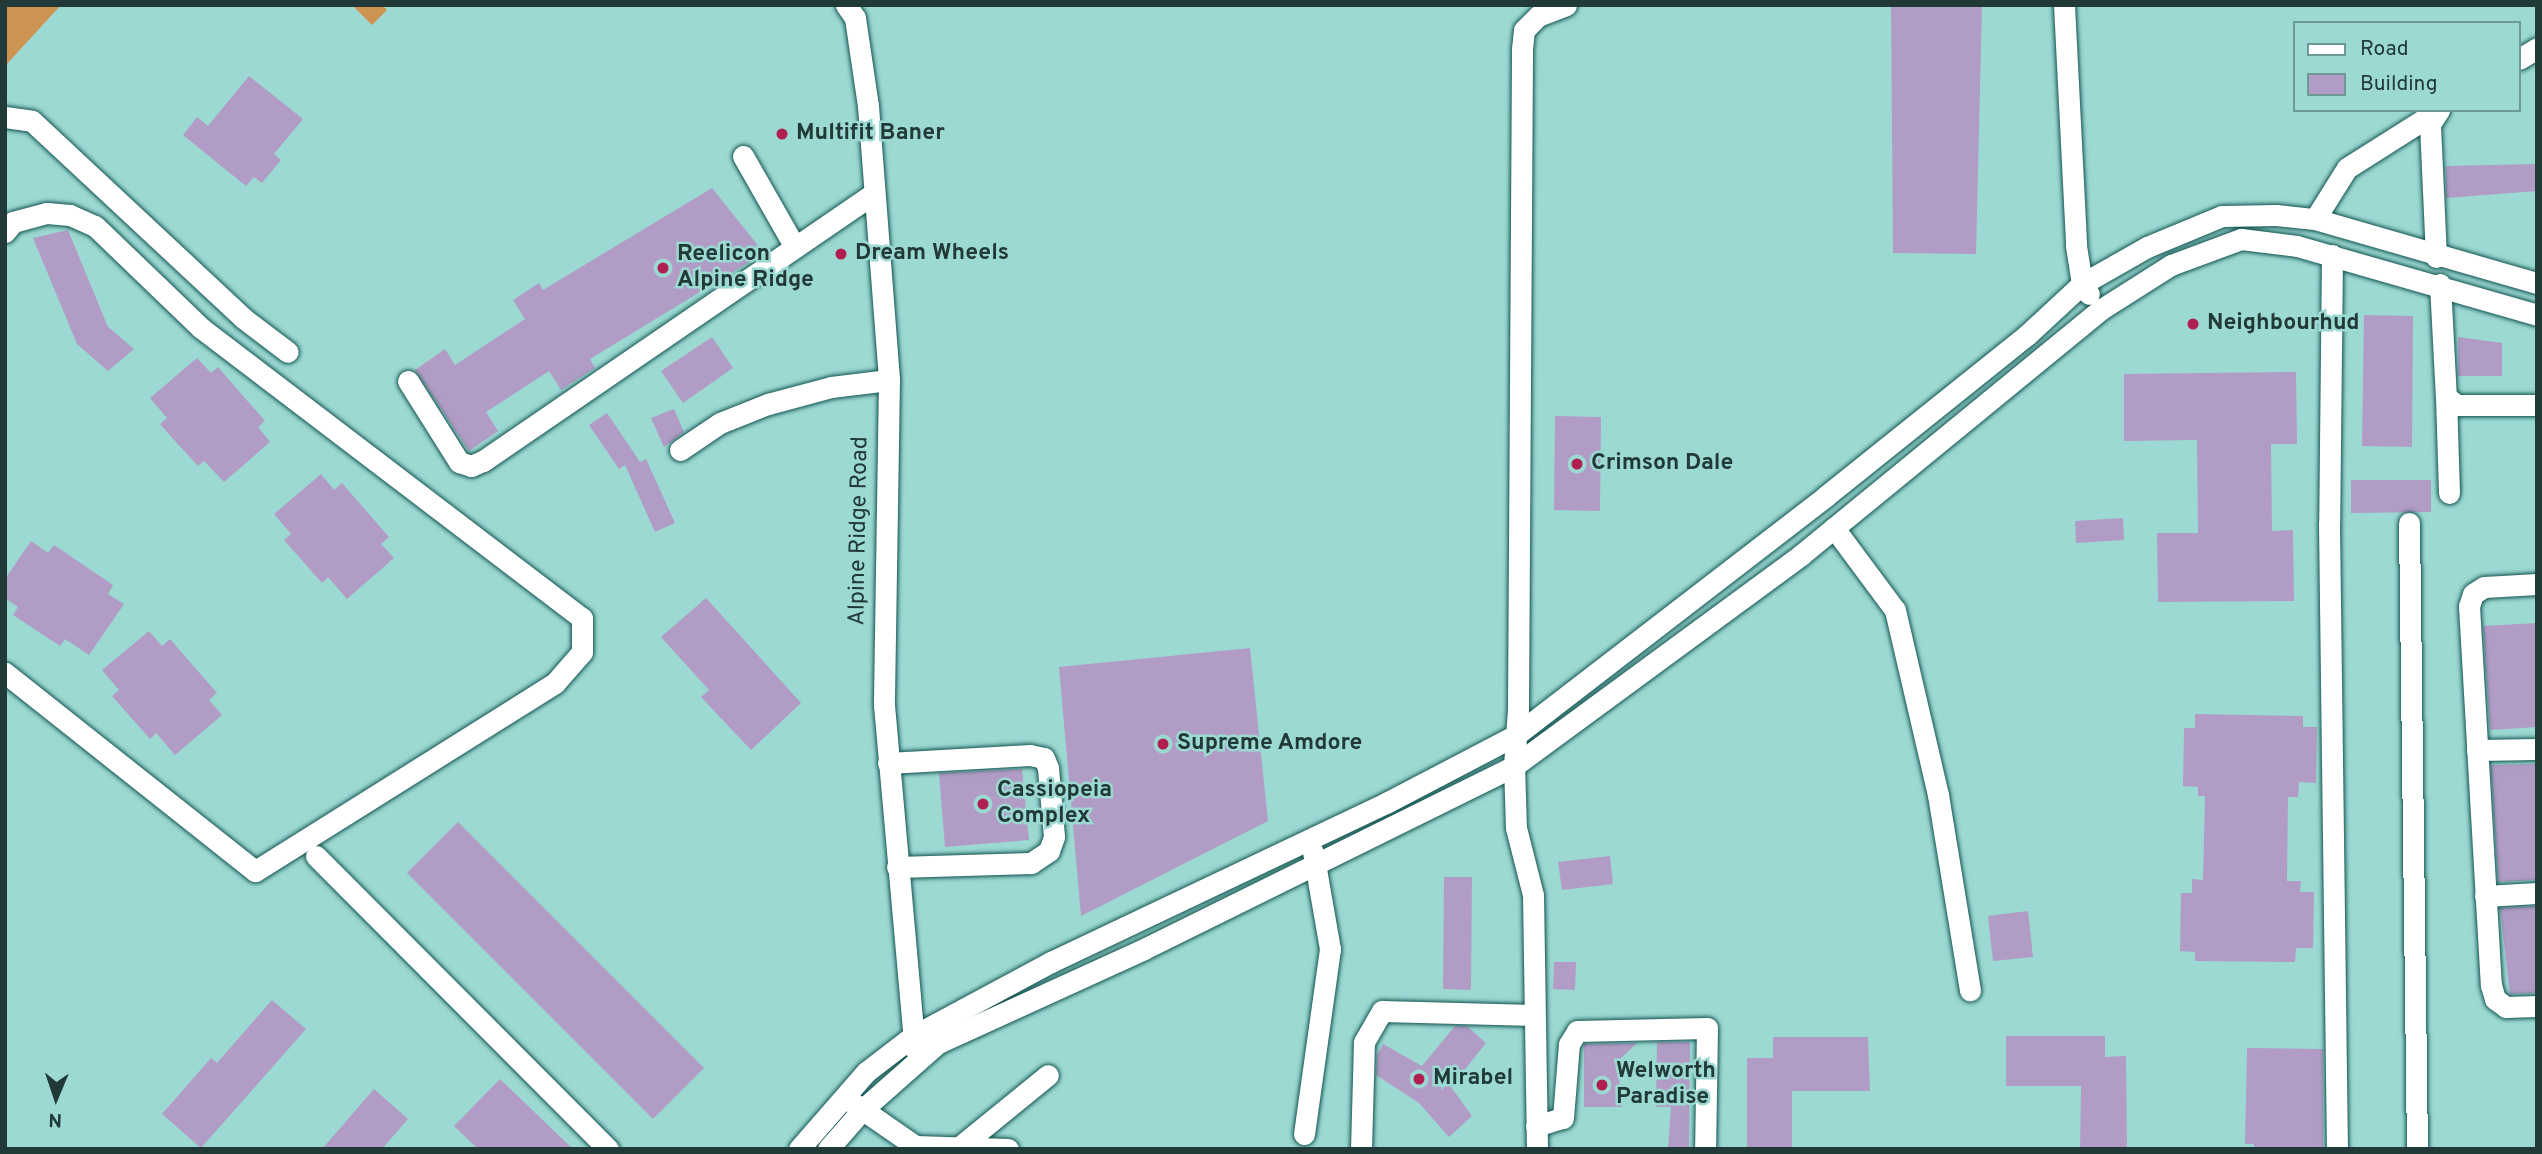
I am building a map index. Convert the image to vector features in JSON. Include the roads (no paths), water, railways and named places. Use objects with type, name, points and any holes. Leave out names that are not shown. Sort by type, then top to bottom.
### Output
[{"type":"street","name":"Alpine Ridge Road","points":[[846,5],[855,18],[866,93],[889,380],[884,705],[916,1061]]},
{"type":"street","points":[[1537,1149],[1533,895],[1516,828],[1514,766],[1521,49],[1524,30],[1538,16],[1566,5]]},
{"type":"street","points":[[2064,5],[2082,284],[2100,310]]},
{"type":"street","points":[[2521,58],[2537,48]]},
{"type":"street","points":[[2315,219],[2347,168],[2436,112]]},
{"type":"street","points":[[2436,112],[2430,124],[2437,257]]},
{"type":"street","points":[[5,117],[32,121],[243,318],[288,352]]},
{"type":"street","points":[[743,156],[795,247]]},
{"type":"street","points":[[408,381],[459,462],[471,466],[873,194]]},
{"type":"street","points":[[5,232],[13,222],[47,213],[70,215],[95,226],[201,328],[582,618],[582,652],[555,683],[255,871],[5,673]]},
{"type":"street","points":[[799,1149],[843,1095],[913,1036],[1051,962],[1309,839],[1516,735],[1826,496],[2027,335],[2082,284],[2187,228],[2222,216],[2315,219],[2437,257],[2537,283]]},
{"type":"street","points":[[828,1149],[862,1110],[938,1043],[1317,866],[1514,766],[1833,528],[2100,310],[2171,265],[2241,239],[2332,255],[2440,284],[2537,315]]},
{"type":"street","points":[[2332,255],[2329,524],[2337,1149]]},
{"type":"street","points":[[2440,284],[2449,493]]},
{"type":"street","points":[[680,450],[720,423],[768,404],[831,387],[889,380]]},
{"type":"street","points":[[2446,397],[2457,405],[2537,405]]},
{"type":"street","points":[[2409,523],[2417,1149]]},
{"type":"street","points":[[1833,528],[1895,610],[1938,795],[1970,990]]},
{"type":"street","points":[[2537,584],[2484,587],[2473,594],[2469,606],[2486,896],[2495,999],[2506,1007],[2537,1006]]},
{"type":"street","points":[[2477,750],[2537,749]]},
{"type":"street","points":[[888,763],[1030,755],[1044,758],[1051,796],[1054,837],[1049,851],[1031,863],[897,867]]},
{"type":"street","points":[[1304,1134],[1329,957],[1317,866],[1309,839]]},
{"type":"street","points":[[316,856],[608,1149]]},
{"type":"street","points":[[2486,896],[2537,893]]},
{"type":"street","points":[[1361,1149],[1364,1042],[1382,1011],[1534,1015]]},
{"type":"street","points":[[1536,1126],[1563,1118],[1569,1044],[1577,1031],[1707,1028],[1705,1149]]},
{"type":"street","points":[[957,1147],[1048,1074]]},
{"type":"street","points":[[843,1095],[915,1147],[1008,1149]]},
{"type":"place","name":"Multifit Baner","points":[[782,134]]},
{"type":"place","name":"Dream Wheels","points":[[841,254]]},
{"type":"place","name":"Reelicon Alpine Ridge","points":[[663,268]]},
{"type":"place","name":"Neighbourhud","points":[[2193,324]]},
{"type":"place","name":"Crimson Dale","points":[[1577,464]]},
{"type":"place","name":"Supreme Amdore","points":[[1163,744]]},
{"type":"place","name":"Cassiopeia Complex","points":[[983,804]]},
{"type":"place","name":"Mirabel","points":[[1419,1079]]},
{"type":"place","name":"Welworth Paradise","points":[[1602,1085]]}]
